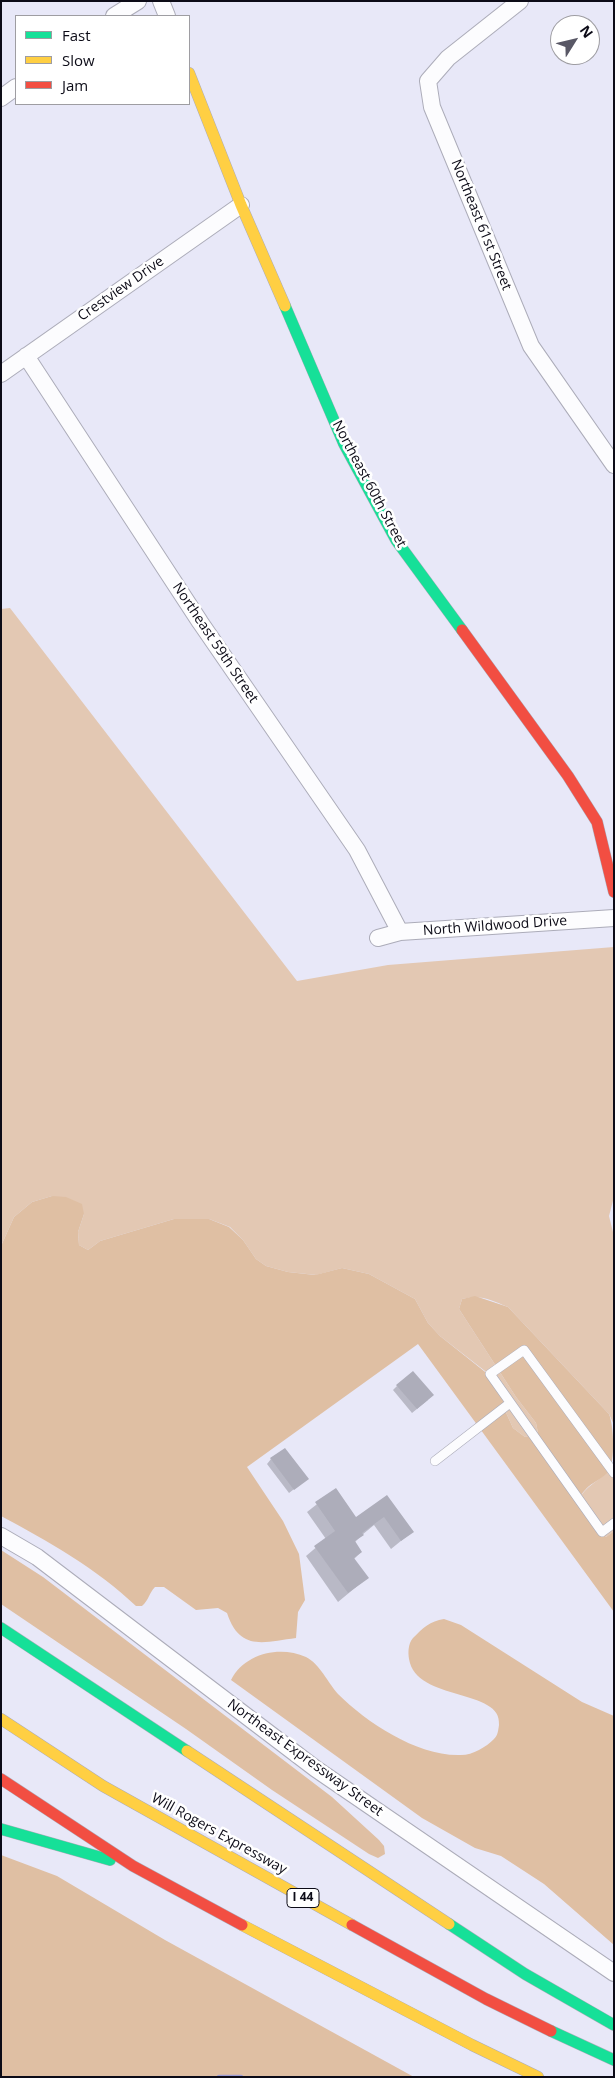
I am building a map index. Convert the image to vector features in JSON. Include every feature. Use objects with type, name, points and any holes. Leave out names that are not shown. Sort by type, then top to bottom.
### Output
[{"type":"main road","name":"Northeast 60th Street","points":[[190,76],[240,205],[344,444],[396,540],[568,776],[597,822],[614,892]]},
{"type":"main road","points":[[1,1628],[525,1974],[614,2025]]},
{"type":"main road","name":"Will Rogers Expressway","points":[[1,1719],[75,1768],[148,1812],[461,1986],[568,2040],[614,2060]]},
{"type":"main road","points":[[1,1779],[133,1866],[250,1930],[464,2041],[538,2077]]},
{"type":"main road","points":[[1,1829],[20,1836],[133,1866]]},
{"type":"street","points":[[116,15],[138,1]]},
{"type":"street","points":[[161,1],[167,15]]},
{"type":"street","name":"Northeast 61st Street","points":[[520,1],[448,58],[428,81],[432,107],[531,346],[614,465]]},
{"type":"street","points":[[1,98],[15,88]]},
{"type":"street","name":"Crestview Drive","points":[[1,374],[240,205]]},
{"type":"street","name":"Northeast 59th Street","points":[[26,356],[200,622],[357,850],[400,932]]},
{"type":"street","name":"North Wildwood Drive","points":[[378,938],[400,932],[614,918]]},
{"type":"street","name":"Northeast Expressway Street","points":[[1,1536],[37,1557],[316,1769],[614,1973]]},
{"type":"lane","points":[[614,1473],[524,1350],[490,1374],[602,1532],[614,1523]]},
{"type":"lane","points":[[435,1461],[510,1403]]},
{"type":"shaded area","points":[[10,608],[297,981],[388,965],[614,947],[614,1197],[609,1216],[614,1236],[614,1425],[609,1414],[508,1307],[486,1299],[475,1297],[462,1299],[459,1309],[516,1397],[536,1423],[538,1433],[525,1437],[513,1428],[503,1406],[494,1378],[440,1336],[428,1323],[415,1299],[369,1274],[342,1268],[316,1275],[288,1272],[266,1266],[256,1259],[243,1240],[230,1227],[209,1219],[174,1219],[100,1241],[88,1250],[79,1245],[78,1232],[84,1214],[52,1196],[32,1202],[14,1217],[1,1246],[1,609]]},
{"type":"shaded area","points":[[52,1196],[66,1197],[82,1204],[84,1214],[78,1232],[79,1245],[88,1250],[100,1241],[174,1219],[209,1219],[229,1227],[243,1240],[256,1259],[266,1266],[288,1272],[315,1275],[342,1268],[369,1274],[415,1299],[428,1323],[440,1336],[494,1379],[503,1393],[503,1406],[513,1428],[525,1437],[538,1433],[536,1423],[516,1397],[459,1309],[462,1299],[475,1296],[508,1307],[609,1414],[611,1419],[613,1443],[609,1471],[585,1490],[578,1501],[584,1513],[606,1537],[614,1531],[614,1612],[418,1344],[247,1467],[283,1521],[299,1554],[305,1600],[298,1612],[296,1638],[264,1642],[254,1642],[246,1639],[232,1625],[227,1613],[218,1608],[196,1610],[164,1587],[155,1587],[142,1606],[136,1606],[89,1568],[1,1516],[1,1246],[14,1217],[32,1202]]},
{"type":"shaded area","points":[[614,1460],[614,1531],[606,1537],[584,1513],[578,1501],[582,1494],[611,1467]]},
{"type":"shaded area","points":[[1,1550],[43,1577],[332,1797],[379,1840],[384,1846],[385,1854],[378,1858],[369,1854],[272,1790],[186,1729],[1,1604]]},
{"type":"shaded area","points":[[444,1619],[461,1625],[582,1702],[614,1716],[614,1945],[544,1884],[501,1856],[475,1848],[422,1818],[231,1680],[244,1664],[253,1658],[274,1652],[296,1653],[316,1664],[338,1694],[379,1727],[411,1744],[428,1750],[445,1754],[470,1754],[491,1742],[498,1733],[497,1713],[488,1705],[427,1682],[415,1673],[408,1654],[410,1643],[420,1631],[435,1621]]},
{"type":"shaded area","points":[[1,1855],[57,1876],[165,1940],[414,2077],[1,2077]]},
{"type":"building","points":[[413,1371],[434,1395],[417,1409],[396,1385]]},
{"type":"building","points":[[285,1448],[309,1479],[294,1490],[270,1458]]},
{"type":"building","points":[[336,1488],[356,1517],[387,1495],[414,1532],[401,1541],[384,1517],[362,1533],[364,1535],[355,1541],[362,1552],[354,1558],[369,1578],[348,1593],[314,1546],[335,1531],[315,1502]]},
{"type":"waterway","points":[[219,2077],[241,2077]]},
{"type":"traffic: fast","points":[[285,306],[344,444],[396,540],[462,630]]},
{"type":"traffic: fast","points":[[1,1628],[187,1751]]},
{"type":"traffic: fast","points":[[1,1829],[110,1860]]},
{"type":"traffic: fast","points":[[449,1924],[525,1974],[614,2025]]},
{"type":"traffic: fast","points":[[551,2031],[614,2060]]},
{"type":"traffic: slow","points":[[190,76],[241,205],[285,306]]},
{"type":"traffic: slow","points":[[1,1719],[103,1786],[352,1925]]},
{"type":"traffic: slow","points":[[187,1751],[449,1924]]},
{"type":"traffic: slow","points":[[242,1925],[472,2045],[538,2077]]},
{"type":"traffic: jam","points":[[462,630],[568,776],[597,822],[614,892]]},
{"type":"traffic: jam","points":[[1,1779],[133,1866],[242,1925]]},
{"type":"traffic: jam","points":[[352,1925],[486,1999],[551,2031]]}]
